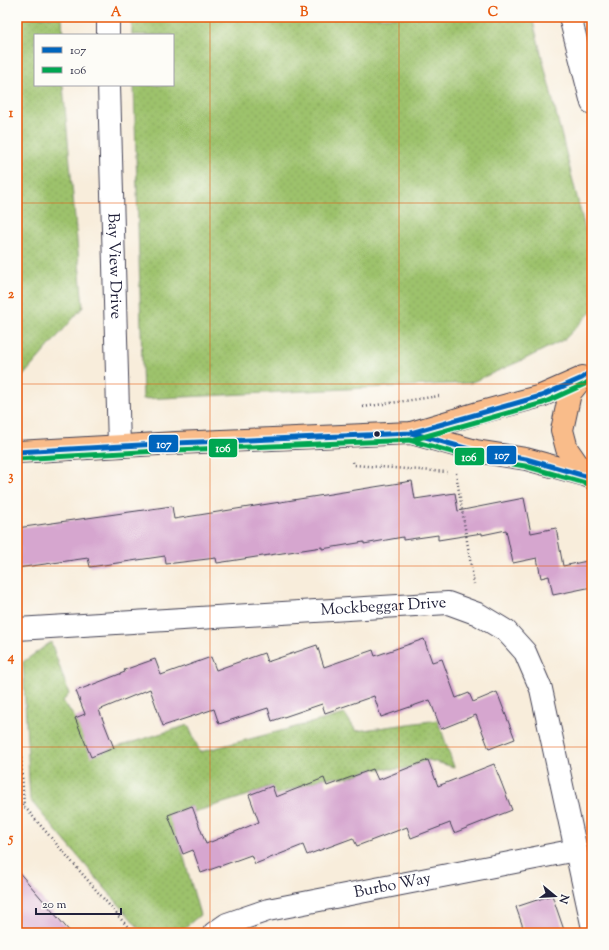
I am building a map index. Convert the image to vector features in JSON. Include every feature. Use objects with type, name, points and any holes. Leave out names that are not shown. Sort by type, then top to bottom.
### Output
[{"type":"main road","points":[[17,452],[411,433],[541,396],[587,374]]},
{"type":"main road","points":[[587,374],[570,393],[562,430],[567,449],[589,476]]},
{"type":"main road","points":[[411,433],[476,451],[526,459],[589,476]]},
{"type":"street","points":[[108,17],[108,34]]},
{"type":"street","points":[[570,17],[592,103]]},
{"type":"street","name":"Bay View Drive","points":[[109,86],[119,446]]},
{"type":"street","name":"Mockbeggar Drive","points":[[17,629],[448,603],[478,614],[506,631],[525,652],[541,689],[592,924]]},
{"type":"street","name":"Burbo Way","points":[[214,933],[226,924],[268,910],[576,850]]},
{"type":"path","points":[[451,444],[478,614]]},
{"type":"path","points":[[17,690],[24,806]]},
{"type":"path","points":[[17,798],[133,933]]},
{"type":"green space","points":[[17,17],[62,17],[63,34],[34,34],[34,86],[63,86],[83,307],[17,383]]},
{"type":"green space","points":[[132,17],[532,17],[592,257],[592,311],[565,339],[525,359],[470,383],[143,399],[134,86],[174,86],[174,34],[132,34]]},
{"type":"green space","points":[[51,642],[69,694],[63,701],[75,718],[114,748],[188,725],[200,752],[345,714],[356,731],[438,720],[454,767],[428,760],[405,769],[373,769],[350,777],[324,778],[275,795],[271,786],[249,795],[194,812],[191,806],[169,815],[183,854],[200,915],[178,933],[143,933],[30,800],[23,662]]},
{"type":"building","points":[[412,481],[415,499],[455,493],[458,511],[524,498],[531,533],[556,528],[563,566],[592,560],[592,587],[553,595],[549,576],[541,578],[537,558],[513,563],[506,530],[482,535],[482,533],[438,540],[438,535],[403,540],[403,537],[364,544],[364,542],[322,549],[322,547],[217,563],[216,558],[166,564],[165,556],[90,567],[88,558],[17,568],[17,528],[172,506],[174,519]]},
{"type":"building","points":[[424,639],[432,662],[442,659],[456,698],[469,693],[473,702],[497,692],[515,739],[489,749],[476,715],[441,729],[430,700],[381,717],[374,696],[325,713],[322,704],[272,721],[268,708],[219,724],[214,709],[163,726],[150,689],[99,710],[114,748],[91,757],[75,718],[85,714],[76,691],[125,672],[124,670],[155,659],[161,675],[211,657],[216,670],[264,653],[267,662],[317,645],[324,667],[373,650],[375,656]]},
{"type":"building","points":[[428,760],[438,786],[494,764],[512,810],[454,833],[450,823],[411,838],[407,827],[357,846],[353,838],[307,855],[303,845],[255,864],[251,855],[201,873],[193,850],[183,854],[168,815],[192,806],[206,844],[259,822],[249,795],[272,786],[276,797],[324,778],[327,786],[373,769],[378,780]]},
{"type":"building","points":[[17,870],[71,933],[17,933]]},
{"type":"building","points":[[552,895],[565,933],[525,933],[516,907]]},
{"type":"transit line","name":"107","points":[[17,452],[176,443],[411,433],[541,396],[582,378],[592,370]]},
{"type":"transit line","name":"106","points":[[17,459],[176,450],[412,440],[543,403],[585,384],[592,379]]},
{"type":"transit line","name":"107","points":[[411,433],[476,451],[526,459],[592,478]]},
{"type":"transit line","name":"106","points":[[409,440],[474,458],[525,466],[589,484]]}]
